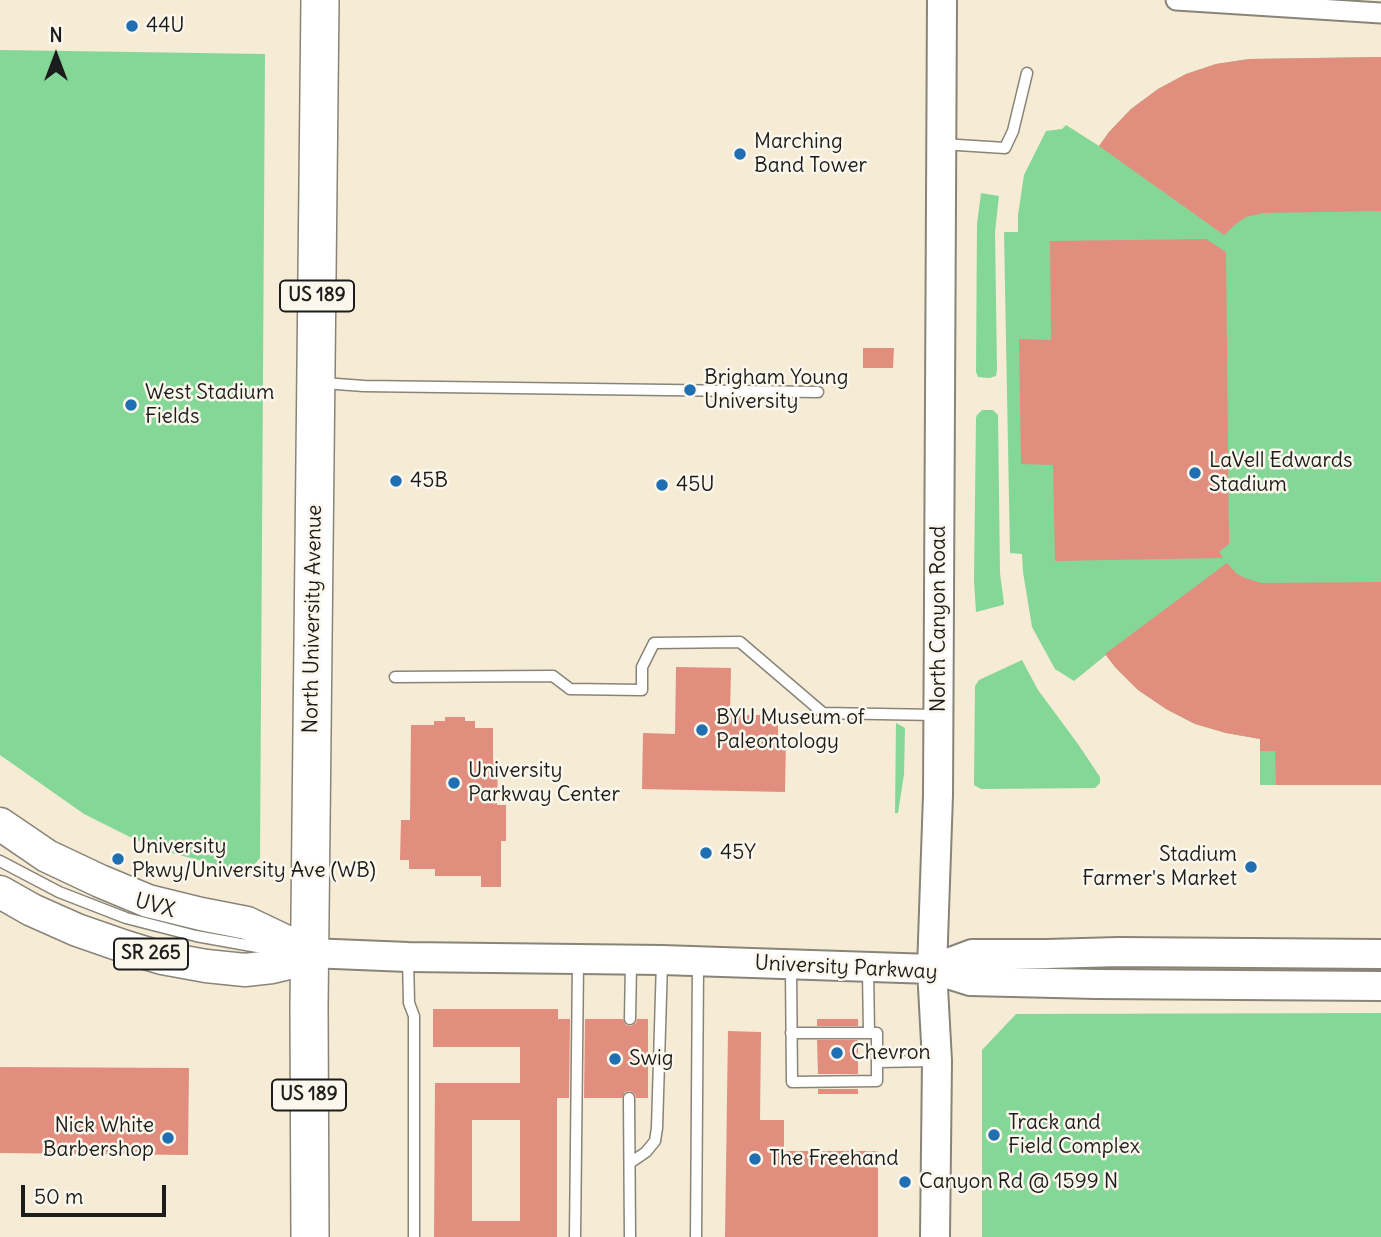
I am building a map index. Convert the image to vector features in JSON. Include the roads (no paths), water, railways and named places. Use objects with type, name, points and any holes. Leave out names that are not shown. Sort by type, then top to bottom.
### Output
[{"type":"highway","name":"North University Avenue","points":[[310,1237],[309,1007],[320,0]]},
{"type":"main road","name":"North Canyon Road","points":[[935,1237],[937,1061],[932,969],[939,715],[942,0]]},
{"type":"main road","name":"University Parkway","points":[[0,824],[35,853],[148,901],[247,923],[310,953],[408,957],[631,959],[932,969],[970,981],[1381,986]]},
{"type":"main road","name":"University Parkway","points":[[0,892],[77,930],[162,958],[245,970],[289,963],[310,953]]},
{"type":"main road","points":[[932,969],[972,954],[1381,954]]},
{"type":"street","points":[[1176,0],[1381,13]]},
{"type":"lane","points":[[942,144],[1005,148],[1013,131],[1027,73]]},
{"type":"lane","points":[[316,383],[364,386],[818,392]]},
{"type":"lane","points":[[395,677],[553,676],[570,689],[642,690],[642,667],[654,643],[740,642],[823,713],[939,715]]},
{"type":"lane","name":"UVX","points":[[0,861],[59,892],[138,921],[233,943],[310,953]]},
{"type":"lane","points":[[408,957],[409,1003],[414,1016],[414,1237]]},
{"type":"lane","points":[[575,1237],[578,958]]},
{"type":"lane","points":[[630,1019],[631,959]]},
{"type":"lane","points":[[630,1164],[655,1141],[662,960]]},
{"type":"lane","points":[[696,1237],[698,961]]},
{"type":"lane","points":[[791,964],[791,1033],[792,1082],[877,1082],[877,1033],[791,1033]]},
{"type":"lane","points":[[868,967],[869,1033]]},
{"type":"lane","points":[[877,1062],[937,1061]]},
{"type":"lane","points":[[629,1098],[630,1237]]},
{"type":"place","name":"44U","points":[[132,26]]},
{"type":"place","name":"Marching Band Tower","points":[[740,154]]},
{"type":"place","name":"Brigham Young University","points":[[690,390]]},
{"type":"place","name":"West Stadium Fields","points":[[131,405]]},
{"type":"place","name":"LaVell Edwards Stadium","points":[[1195,473]]},
{"type":"place","name":"45B","points":[[396,481]]},
{"type":"place","name":"45U","points":[[662,485]]},
{"type":"place","name":"BYU Museum of Paleontology","points":[[702,730]]},
{"type":"place","name":"University Parkway Center","points":[[454,783]]},
{"type":"place","name":"45Y","points":[[706,853]]},
{"type":"place","name":"University Pkwy/University Ave (WB)","points":[[118,859]]},
{"type":"place","name":"Stadium Farmer's Market","points":[[1251,867]]},
{"type":"place","name":"Chevron","points":[[837,1053]]},
{"type":"place","name":"Swig","points":[[615,1059]]},
{"type":"place","name":"Track and Field Complex","points":[[994,1135]]},
{"type":"place","name":"Nick White Barbershop","points":[[168,1138]]},
{"type":"place","name":"The Freehand","points":[[755,1159]]},
{"type":"place","name":"Canyon Rd @ 1599 N","points":[[905,1182]]}]
